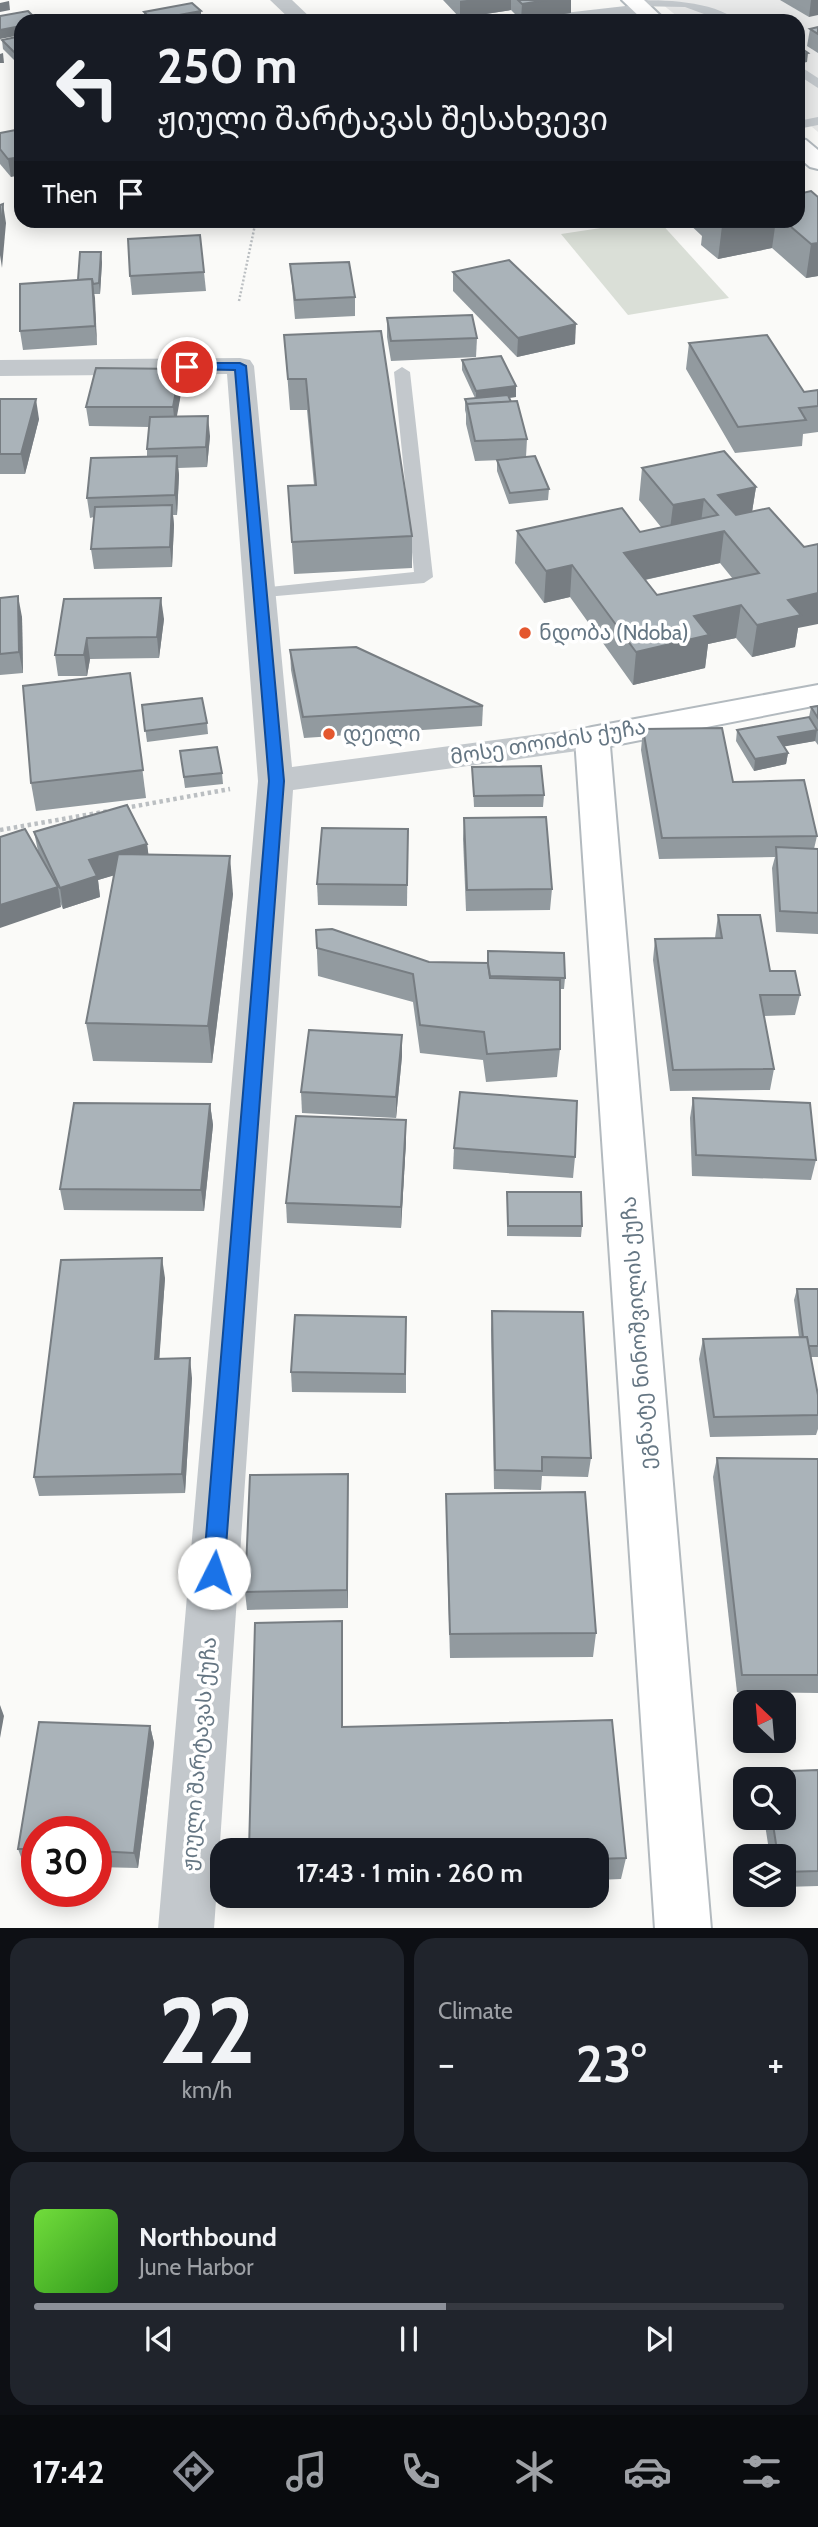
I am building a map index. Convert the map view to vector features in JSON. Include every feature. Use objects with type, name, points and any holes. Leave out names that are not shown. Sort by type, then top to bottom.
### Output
[{"type":"street","points":[[280,0],[296,14]]},
{"type":"street","points":[[598,14],[641,8]]},
{"type":"street","name":"ჟიული შარტავას ქუჩა","points":[[0,368],[240,366],[276,781],[186,1928]]},
{"type":"street","name":"მოსე თოიძის ქუჩა","points":[[276,781],[592,738],[818,695]]},
{"type":"street","name":"ეგნატე ნინოშვილის ქუჩა","points":[[592,738],[684,1928]]},
{"type":"lane","points":[[641,8],[683,1],[723,14]]},
{"type":"lane","points":[[260,594],[424,577],[402,372]]},
{"type":"path","points":[[239,301],[254,228]]},
{"type":"path","points":[[0,830],[276,781]]},
{"type":"shaded area","points":[[657,0],[818,0],[818,132],[805,121],[805,14],[674,14]]},
{"type":"shaded area","points":[[601,228],[665,228],[729,298],[628,315],[561,234]]},
{"type":"building","points":[[518,0],[547,0],[522,4]]},
{"type":"building","points":[[192,3],[201,11],[185,14],[144,12]]},
{"type":"building","points":[[28,11],[31,14],[14,14],[14,27],[0,30],[0,16]]},
{"type":"building","points":[[14,37],[14,52],[2,40]]},
{"type":"building","points":[[14,130],[14,158],[8,159],[0,149],[0,133]]},
{"type":"building","points":[[811,191],[818,197],[818,243],[811,244],[792,228],[805,228],[805,192]]},
{"type":"building","points":[[3,204],[0,238],[0,205]]},
{"type":"building","points":[[200,235],[204,272],[130,276],[128,239]]},
{"type":"building","points":[[80,252],[101,252],[99,283],[93,284],[92,279],[78,280]]},
{"type":"building","points":[[509,260],[576,324],[518,338],[453,272]]},
{"type":"building","points":[[349,262],[355,297],[295,300],[290,264]]},
{"type":"building","points":[[92,279],[95,326],[20,331],[20,284]]},
{"type":"building","points":[[472,315],[477,338],[391,341],[387,318]]},
{"type":"building","points":[[381,331],[412,536],[292,542],[288,486],[316,485],[306,379],[288,379],[284,335]]},
{"type":"building","points":[[767,335],[804,392],[818,390],[818,406],[799,408],[806,420],[738,427],[689,343]]},
{"type":"building","points":[[501,356],[516,386],[476,391],[462,360]]},
{"type":"building","points":[[96,368],[180,369],[173,407],[86,407]]},
{"type":"building","points":[[508,395],[511,402],[467,404],[465,399]]},
{"type":"building","points":[[0,399],[36,399],[21,454],[0,454]]},
{"type":"building","points":[[517,401],[527,439],[475,441],[467,404]]},
{"type":"building","points":[[208,416],[206,447],[147,449],[150,417]]},
{"type":"building","points":[[724,451],[756,487],[718,495],[736,515],[769,508],[804,547],[818,544],[818,593],[788,600],[801,615],[757,625],[741,605],[694,616],[709,635],[636,652],[572,565],[546,571],[517,531],[622,508],[640,532],[718,515],[704,499],[673,505],[642,468]],"holes":[[[724,531],[759,573],[657,595],[624,553]]]},
{"type":"building","points":[[177,456],[175,495],[87,498],[91,458]]},
{"type":"building","points":[[535,456],[549,489],[510,493],[497,460]]},
{"type":"building","points":[[172,505],[170,547],[91,549],[95,507]]},
{"type":"building","points":[[18,596],[19,652],[0,654],[0,598]]},
{"type":"building","points":[[161,598],[157,637],[87,638],[84,655],[55,655],[64,599]]},
{"type":"building","points":[[356,647],[483,706],[303,717],[290,650]]},
{"type":"building","points":[[130,673],[143,770],[31,783],[23,686]]},
{"type":"building","points":[[202,698],[207,723],[145,731],[142,705]]},
{"type":"building","points":[[818,706],[818,718],[811,707]]},
{"type":"building","points":[[809,717],[817,730],[778,737],[788,753],[755,759],[737,730]]},
{"type":"building","points":[[722,728],[733,782],[804,780],[817,836],[662,838],[643,729]]},
{"type":"building","points":[[217,747],[222,773],[184,777],[180,751]]},
{"type":"building","points":[[541,766],[544,795],[474,796],[472,767]]},
{"type":"building","points":[[127,805],[147,844],[89,860],[97,876],[60,888],[34,832]]},
{"type":"building","points":[[546,817],[552,889],[467,890],[464,818]]},
{"type":"building","points":[[322,828],[408,829],[407,885],[317,884]]},
{"type":"building","points":[[25,829],[58,887],[0,905],[0,837]]},
{"type":"building","points":[[776,847],[818,849],[818,913],[780,911]]},
{"type":"building","points":[[118,854],[230,856],[208,1026],[86,1023]]},
{"type":"building","points":[[718,915],[760,915],[770,971],[795,971],[800,995],[760,995],[774,1069],[673,1070],[655,939],[722,938]]},
{"type":"building","points":[[332,929],[429,962],[488,963],[490,978],[560,980],[560,1049],[487,1054],[484,1032],[420,1025],[413,974],[317,948],[316,930]]},
{"type":"building","points":[[488,951],[564,953],[565,978],[490,976]]},
{"type":"building","points":[[309,1030],[402,1035],[396,1097],[301,1092]]},
{"type":"building","points":[[460,1092],[577,1101],[575,1157],[454,1148]]},
{"type":"building","points":[[693,1098],[810,1103],[816,1160],[696,1155]]},
{"type":"building","points":[[74,1103],[210,1104],[201,1190],[60,1189]]},
{"type":"building","points":[[296,1116],[406,1120],[401,1207],[286,1203]]},
{"type":"building","points":[[507,1192],[581,1192],[582,1226],[508,1226]]},
{"type":"building","points":[[162,1258],[155,1359],[190,1358],[182,1474],[34,1477],[61,1260]]},
{"type":"building","points":[[797,1289],[818,1289],[818,1346],[808,1346],[807,1337],[803,1337]]},
{"type":"building","points":[[492,1311],[583,1312],[591,1458],[542,1457],[542,1471],[495,1470]]},
{"type":"building","points":[[295,1315],[406,1317],[405,1374],[291,1372]]},
{"type":"building","points":[[807,1337],[818,1395],[818,1415],[714,1417],[703,1339]]},
{"type":"building","points":[[717,1458],[818,1459],[818,1675],[742,1675]]},
{"type":"building","points":[[348,1474],[347,1590],[245,1592],[250,1475]]},
{"type":"building","points":[[585,1492],[596,1633],[450,1634],[446,1494]]},
{"type":"building","points":[[342,1621],[342,1727],[612,1720],[626,1858],[609,1859],[609,1838],[249,1838],[255,1623]]},
{"type":"building","points":[[39,1722],[150,1726],[134,1853],[112,1852],[112,1816],[23,1816]]},
{"type":"building","points":[[818,1770],[818,1871],[796,1872],[796,1844],[776,1844],[774,1830],[796,1830],[796,1771]]},
{"type":"place","name":"ნდობა (Ndoba)","points":[[525,633]]},
{"type":"place","name":"დეილი","points":[[329,734]]},
{"type":"route","points":[[187,367],[240,366],[276,781],[214,1573]]}]
